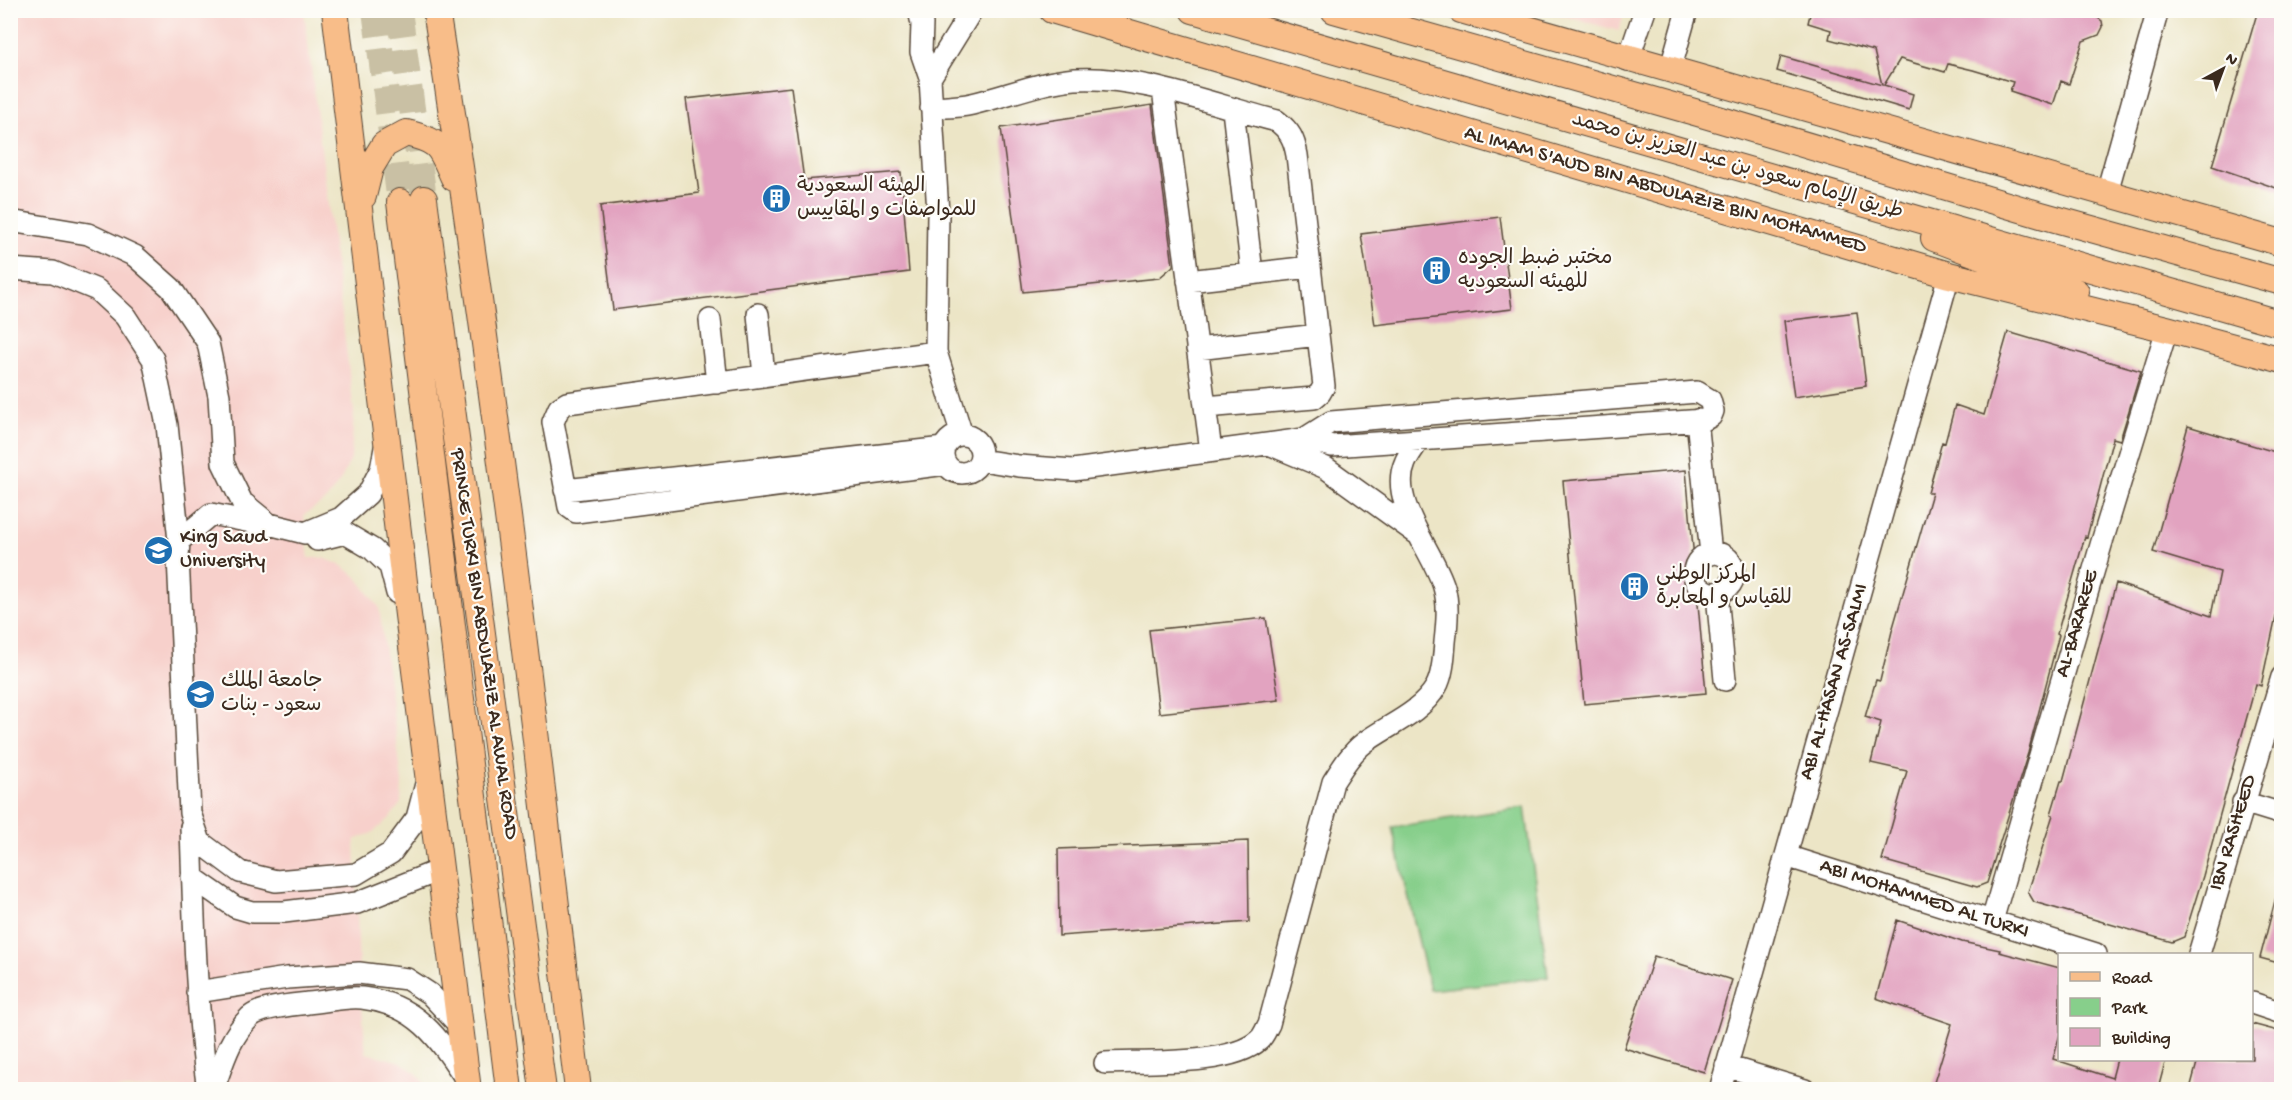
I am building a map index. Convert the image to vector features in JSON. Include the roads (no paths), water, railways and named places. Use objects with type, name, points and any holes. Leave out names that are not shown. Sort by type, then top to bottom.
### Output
[{"type":"main road","points":[[335,10],[467,1085]]},
{"type":"main road","points":[[436,10],[467,209],[524,640],[578,1089]]},
{"type":"main road","name":"AL IMAM S'AUD BIN ABDULAZIZ BIN MOHAMMED","points":[[1052,10],[1949,275],[2282,360]]},
{"type":"main road","name":"طريق الإمام سعود بن عبد العزيز بن محمد","points":[[1193,10],[2282,324]]},
{"type":"main road","name":"طريق الإمام سعود بن عبد العزيز بن محمد","points":[[1334,10],[1709,116],[2041,215],[2282,282]]},
{"type":"main road","points":[[1461,10],[1629,60],[2107,192],[2282,243]]},
{"type":"main road","points":[[360,208],[370,168],[384,145],[406,133],[428,138],[444,152],[467,209]]},
{"type":"main road","points":[[1817,190],[1958,248],[2167,329]]},
{"type":"main road","name":"PRINCE TURKI BIN ABDULAZIZ AL AWAL ROAD","points":[[508,1089],[412,200],[543,1089]]},
{"type":"street","points":[[919,10],[922,24],[921,52],[930,78],[938,214],[936,352],[962,435]]},
{"type":"street","points":[[930,78],[972,10]]},
{"type":"street","points":[[1629,60],[1645,10]]},
{"type":"street","points":[[1670,71],[1687,10]]},
{"type":"street","points":[[2107,192],[2158,10]]},
{"type":"street","points":[[932,108],[971,104],[1040,85],[1075,79],[1113,80],[1163,90],[1276,121],[1287,129],[1294,140],[1324,386],[1314,398],[1205,407]]},
{"type":"street","points":[[1163,90],[1211,451]]},
{"type":"street","points":[[1233,110],[1252,273]]},
{"type":"street","points":[[10,220],[88,234],[135,256],[171,288],[208,343],[219,396],[223,463],[242,502],[269,524],[305,533],[341,518],[368,494],[381,469],[388,436]]},
{"type":"street","points":[[1188,281],[1310,267]]},
{"type":"street","points":[[10,269],[53,272],[97,290],[124,316],[153,359],[167,425],[179,541],[197,992],[200,1030],[211,1089]]},
{"type":"street","name":"ABI AL-HASAN AS-SALMI","points":[[1720,1089],[1949,275]]},
{"type":"street","points":[[758,314],[764,376]]},
{"type":"street","points":[[710,320],[717,382]]},
{"type":"street","name":"AL-BARAREE","points":[[1992,921],[2101,545],[2167,329]]},
{"type":"street","points":[[1197,349],[1318,335]]},
{"type":"street","points":[[936,352],[567,404],[559,408],[553,422],[569,507],[576,512],[945,456]]},
{"type":"street","points":[[981,460],[1019,466],[1073,470],[1304,439],[1332,446],[1697,420],[1711,416],[1713,411],[1710,400],[1697,392],[1331,422],[1304,439]]},
{"type":"street","points":[[1697,420],[1711,554],[1705,555],[1697,562],[1693,573],[1697,584],[1706,592],[1717,594],[1725,680]]},
{"type":"street","points":[[962,435],[974,438],[981,448],[981,460],[973,470],[962,474],[951,470],[945,456],[951,438],[962,435]]},
{"type":"street","points":[[1105,1063],[1223,1056],[1243,1051],[1260,1039],[1269,1024],[1334,782],[1355,751],[1412,713],[1437,686],[1444,656],[1447,617],[1444,588],[1427,549],[1416,533],[1405,502],[1402,483],[1404,465],[1419,440]]},
{"type":"street","points":[[1267,444],[1326,468],[1416,533]]},
{"type":"street","points":[[179,541],[211,513],[251,522],[286,539],[307,543],[345,533],[372,549],[390,566],[396,591],[408,615]]},
{"type":"street","name":"IBN RASHEED","points":[[2199,953],[2282,677]]},
{"type":"street","points":[[190,813],[201,842],[240,872],[276,881],[356,874],[391,853],[417,818],[428,777]]},
{"type":"street","points":[[2243,802],[2282,814]]},
{"type":"street","name":"ABI MOHAMMED AL TURKI","points":[[1786,856],[2093,953]]},
{"type":"street","points":[[192,877],[235,907],[252,912],[284,912],[357,903],[441,870]]},
{"type":"street","points":[[197,992],[287,978],[359,973],[406,979],[430,994],[460,1026]]},
{"type":"street","points":[[211,1089],[232,1037],[252,1015],[284,1005],[361,998],[397,1005],[423,1022],[443,1045],[467,1085]]},
{"type":"street","points":[[2253,1003],[2282,1012]]},
{"type":"street","points":[[1726,1066],[1805,1089]]},
{"type":"tunnel","points":[[375,10],[400,202]]},
{"type":"tunnel","points":[[399,10],[424,199]]},
{"type":"place","name":"الهيئه السعودية للمواصفات و المقاييس","points":[[776,199]]},
{"type":"place","name":"مختبر ضبط الجوده للهيئه السعوديه","points":[[1437,271]]},
{"type":"place","name":"King Saud University","points":[[159,550]]},
{"type":"place","name":"المركز الوطني للقياس و المعابرة","points":[[1635,587]]},
{"type":"place","name":"جامعة الملك سعود - بنات","points":[[200,694]]}]
